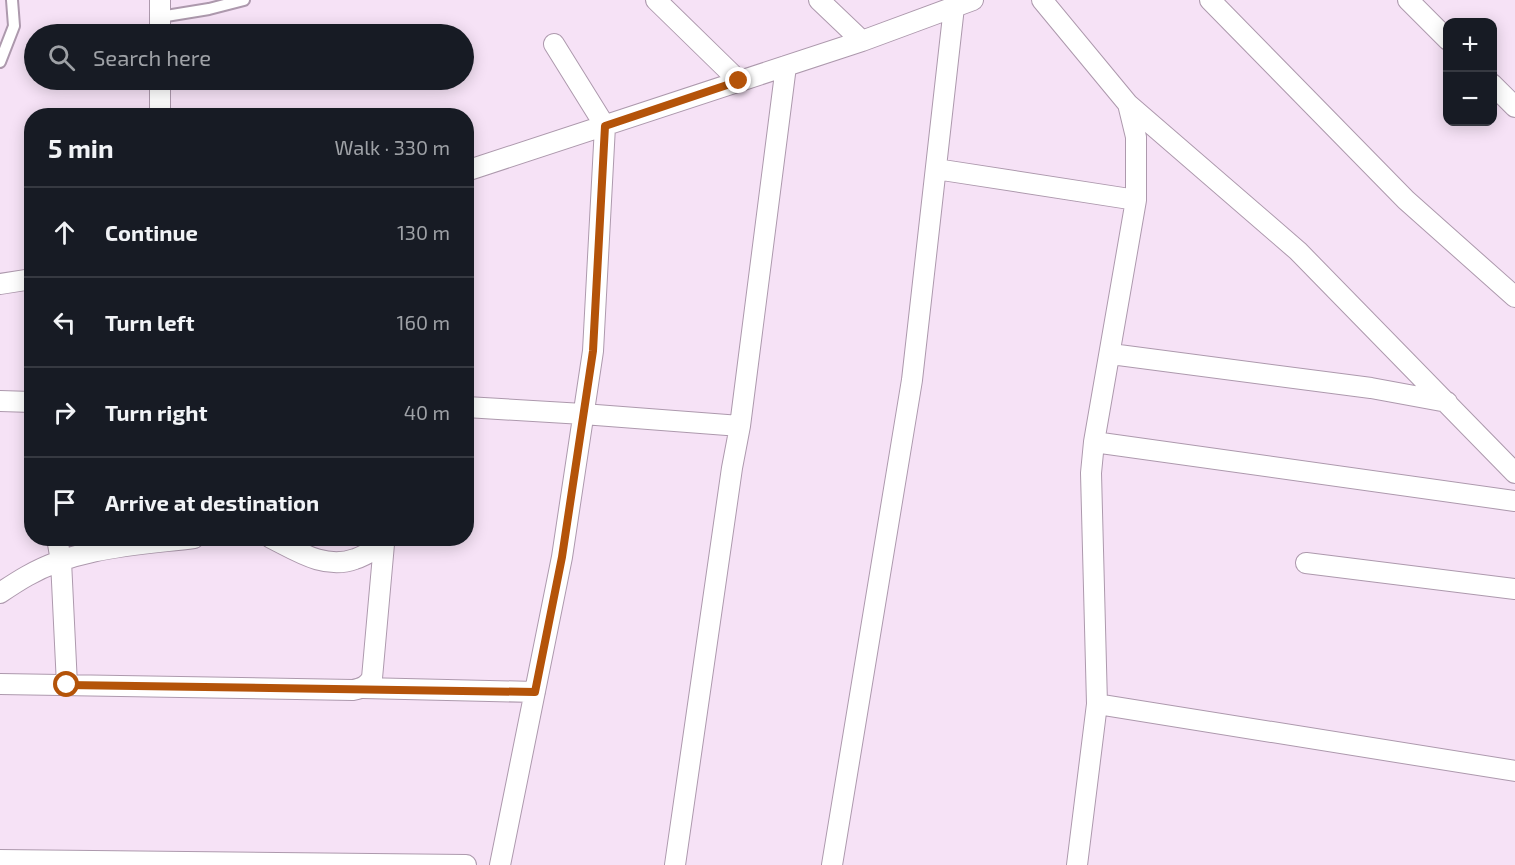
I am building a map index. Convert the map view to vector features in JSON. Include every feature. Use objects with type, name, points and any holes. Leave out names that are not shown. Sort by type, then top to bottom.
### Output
[{"type":"street","points":[[656,0],[739,81]]},
{"type":"street","points":[[819,0],[862,41]]},
{"type":"street","points":[[1042,0],[1128,104],[1298,251],[1515,473]]},
{"type":"street","points":[[1210,0],[1406,200],[1515,297]]},
{"type":"street","points":[[1408,0],[1443,35]]},
{"type":"street","points":[[474,168],[862,41],[965,2]]},
{"type":"street","points":[[832,865],[912,380],[936,169],[965,2]]},
{"type":"street","points":[[500,865],[562,557],[593,351],[605,126],[554,44]]},
{"type":"street","points":[[675,865],[740,426],[786,66]]},
{"type":"street","points":[[1497,89],[1515,107]]},
{"type":"street","points":[[160,90],[160,108]]},
{"type":"street","points":[[1077,865],[1097,704],[1091,473],[1094,442],[1136,200],[1136,137],[1128,104]]},
{"type":"street","points":[[936,169],[1136,200]]},
{"type":"street","points":[[0,284],[24,280]]},
{"type":"street","points":[[1111,354],[1371,388],[1447,402]]},
{"type":"street","points":[[0,401],[24,402]]},
{"type":"street","points":[[474,407],[740,426]]},
{"type":"street","points":[[1094,442],[1515,501]]},
{"type":"street","points":[[58,546],[67,685]]},
{"type":"street","points":[[0,593],[29,575],[61,561],[107,548],[124,546]]},
{"type":"street","points":[[287,546],[316,560],[336,562],[355,559],[376,546]]},
{"type":"street","points":[[363,688],[372,678],[384,546]]},
{"type":"street","points":[[1306,563],[1515,589]]},
{"type":"street","points":[[0,684],[535,692]]},
{"type":"street","points":[[1097,704],[1515,771]]},
{"type":"street","points":[[0,860],[466,865]]},
{"type":"lane","points":[[0,62],[14,26],[12,0]]},
{"type":"lane","points":[[160,17],[244,0]]},
{"type":"route","points":[[67,685],[535,692],[562,557],[593,351],[605,126],[739,81]]}]
